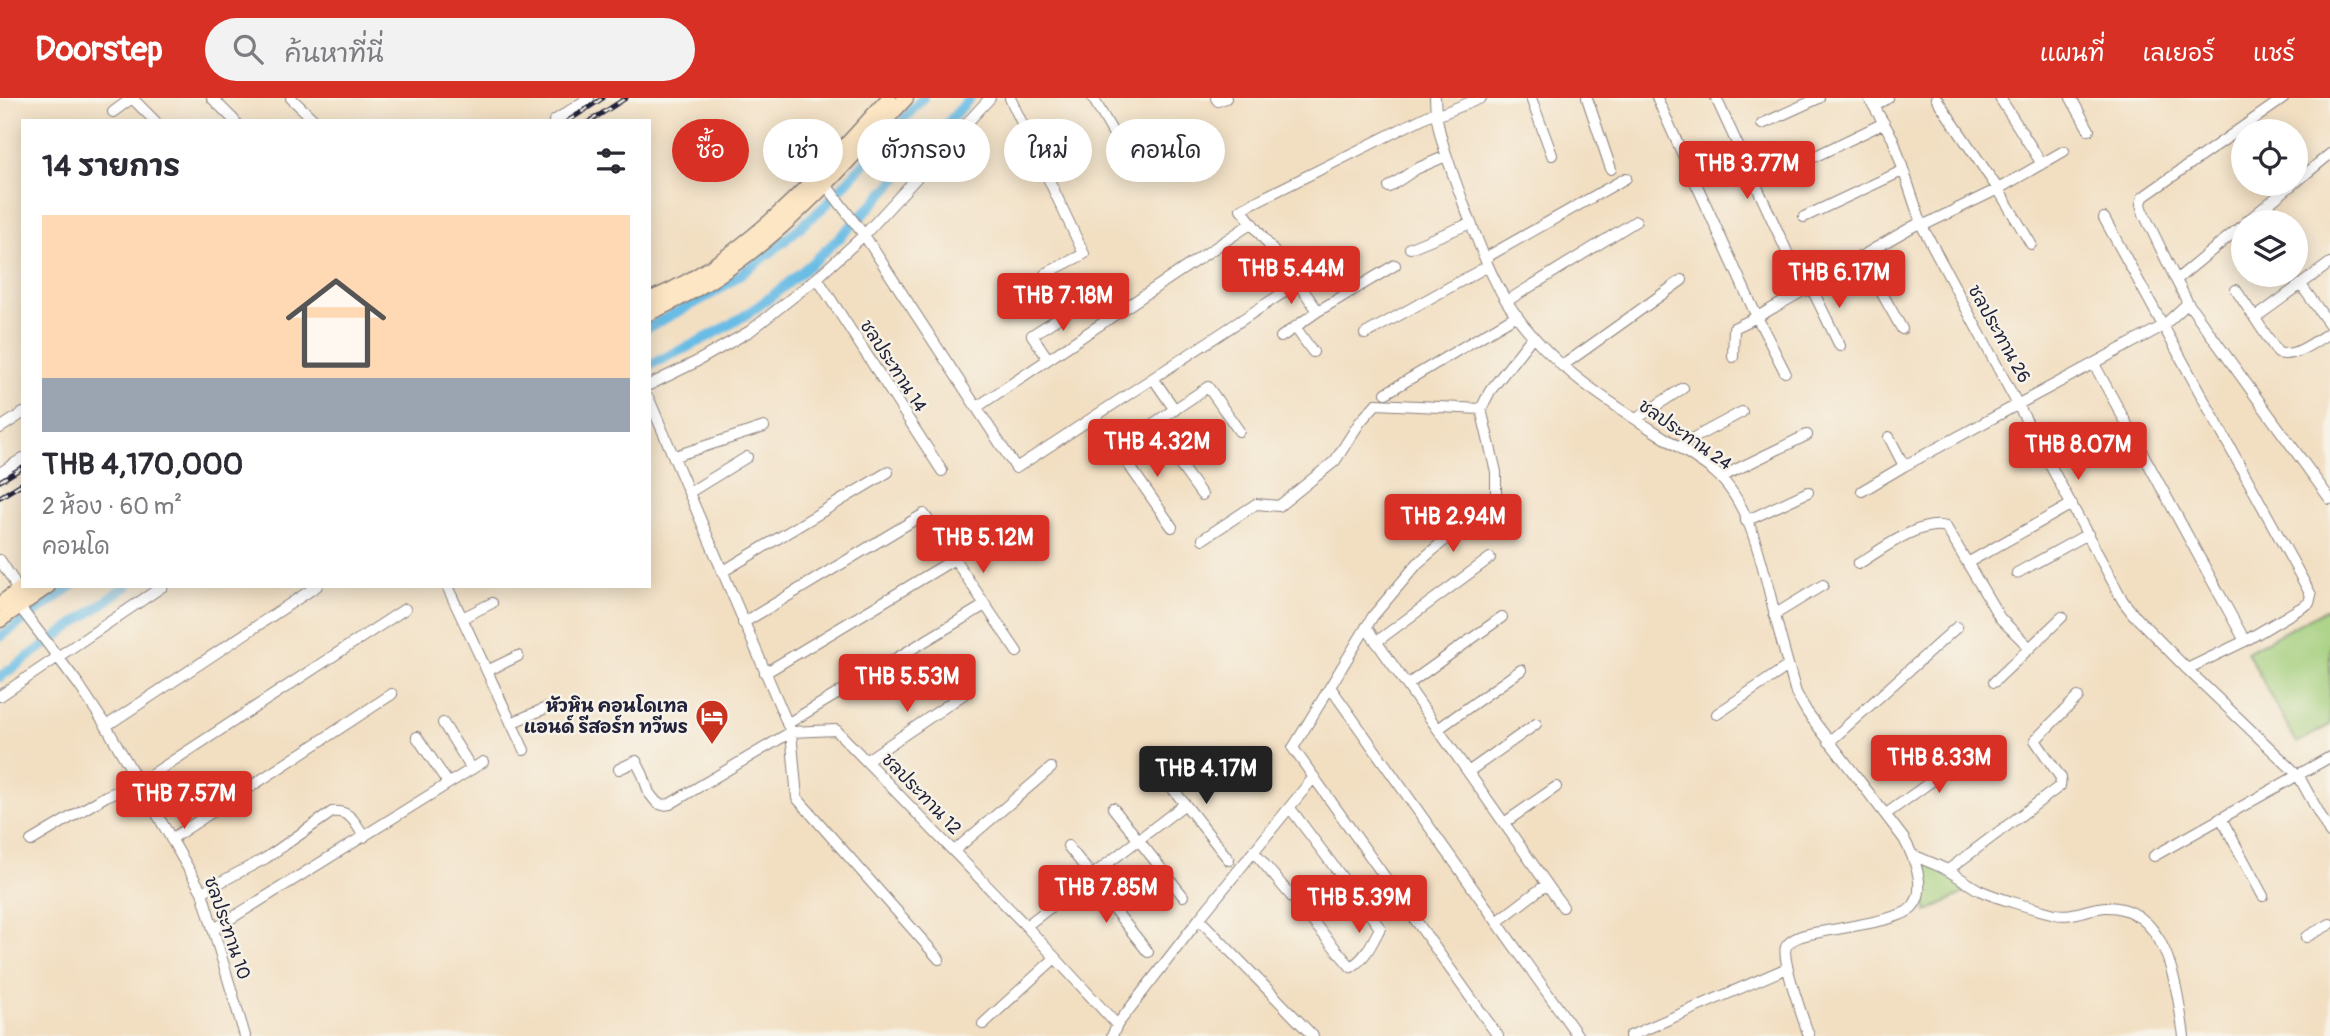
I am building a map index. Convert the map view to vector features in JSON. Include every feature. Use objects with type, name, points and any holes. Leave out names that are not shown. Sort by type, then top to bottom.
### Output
[{"type":"street","points":[[113,112],[132,98],[153,119]]},
{"type":"street","points":[[212,98],[233,119]]},
{"type":"street","points":[[291,98],[312,119]]},
{"type":"street","points":[[556,119],[575,102],[589,98]]},
{"type":"street","points":[[651,299],[707,270],[740,247],[820,174],[889,98]]},
{"type":"street","points":[[651,312],[689,294],[748,257],[826,185],[906,98]]},
{"type":"street","points":[[651,384],[750,331],[817,278],[864,235],[990,98]]},
{"type":"street","points":[[1010,98],[1084,254],[1045,274]]},
{"type":"street","points":[[1093,98],[1106,121]]},
{"type":"street","name":"ชลประทาน 24","points":[[1435,98],[1446,156],[1487,262],[1507,301],[1533,336],[1579,381],[1679,446],[1721,477],[1739,503],[1762,563],[1796,693],[1829,742],[1886,814],[1913,855]]},
{"type":"street","points":[[1318,311],[1241,209],[1436,114],[1481,98]]},
{"type":"street","points":[[1531,98],[1552,155]]},
{"type":"street","points":[[1587,98],[1611,169]]},
{"type":"street","points":[[1657,98],[1757,317],[1786,372]]},
{"type":"street","points":[[1716,98],[1808,289],[1840,346]]},
{"type":"street","points":[[1762,124],[1819,98]]},
{"type":"street","points":[[1872,102],[1888,98]]},
{"type":"street","points":[[1936,98],[1998,189],[2031,244]]},
{"type":"street","points":[[2000,98],[2042,164]]},
{"type":"street","points":[[2071,98],[2089,130]]},
{"type":"street","points":[[2284,98],[2143,197],[2141,204],[2188,303],[2330,499]]},
{"type":"street","name":"ชลประทาน 26","points":[[1872,102],[1893,139],[1922,224],[2123,601],[2187,669],[2298,775],[2330,833]]},
{"type":"street","points":[[1791,168],[1884,124]]},
{"type":"street","points":[[1733,357],[1734,328],[1808,289],[1861,256],[1998,189],[2064,151]]},
{"type":"street","points":[[2308,172],[2330,154]]},
{"type":"street","points":[[1389,187],[1416,169],[1446,156]]},
{"type":"street","points":[[1804,217],[1902,171]]},
{"type":"street","points":[[1365,334],[1626,178]]},
{"type":"street","points":[[826,185],[864,235],[1016,468],[1298,283]]},
{"type":"street","points":[[2261,210],[2279,196]]},
{"type":"street","points":[[2104,218],[2311,595],[2309,603],[2245,641],[2187,669]]},
{"type":"street","points":[[1507,301],[1636,221]]},
{"type":"street","points":[[977,407],[1252,223]]},
{"type":"street","points":[[1410,248],[1471,223]]},
{"type":"street","points":[[2176,280],[2231,235]]},
{"type":"street","points":[[1861,256],[1902,329]]},
{"type":"street","points":[[2308,280],[2330,263]]},
{"type":"street","points":[[1281,337],[1318,311],[1395,265]]},
{"type":"street","name":"ชลประทาน 14","points":[[817,278],[942,471]]},
{"type":"street","points":[[1562,366],[1682,280]]},
{"type":"street","points":[[2255,318],[2298,287]]},
{"type":"street","points":[[2302,287],[2330,325]]},
{"type":"street","points":[[2236,290],[2278,353],[2305,348],[2330,332]]},
{"type":"street","points":[[1862,491],[2163,326],[2188,303]]},
{"type":"street","points":[[1048,359],[1032,335],[1077,306]]},
{"type":"street","points":[[1386,393],[1517,316]]},
{"type":"street","points":[[1295,327],[1313,352]]},
{"type":"street","points":[[1498,1036],[1293,748],[1366,626],[1418,563],[1496,494],[1496,472],[1481,409],[1490,391],[1533,336]]},
{"type":"street","points":[[2094,364],[2245,641]]},
{"type":"street","points":[[1153,378],[1175,410]]},
{"type":"street","points":[[1171,527],[1117,448],[1208,387],[1239,431]]},
{"type":"street","points":[[1636,419],[1683,388]]},
{"type":"street","points":[[651,403],[789,728],[797,798],[939,958]]},
{"type":"street","points":[[1203,539],[1256,504],[1279,506],[1335,461],[1360,422],[1376,404],[1481,409]]},
{"type":"street","points":[[1679,446],[1742,412]]},
{"type":"street","points":[[0,428],[21,414]]},
{"type":"street","points":[[1151,425],[1202,495]]},
{"type":"street","points":[[675,456],[764,427]]},
{"type":"street","points":[[1721,477],[1807,436]]},
{"type":"street","points":[[1889,437],[1904,466]]},
{"type":"street","points":[[690,492],[747,457]]},
{"type":"street","points":[[0,473],[21,459]]},
{"type":"street","points":[[722,572],[888,472]]},
{"type":"street","points":[[1746,521],[1808,492]]},
{"type":"street","points":[[1969,562],[2072,504]]},
{"type":"street","points":[[743,623],[924,514],[1017,652]]},
{"type":"street","points":[[1858,564],[1911,531],[1940,525],[1946,527],[2000,618],[2030,648]]},
{"type":"street","points":[[2017,573],[2088,534]]},
{"type":"street","points":[[1376,642],[1490,558]]},
{"type":"street","name":"ชลประทาน 10","points":[[0,560],[57,658],[106,726],[202,892],[244,1036]]},
{"type":"street","points":[[765,673],[953,560]]},
{"type":"street","points":[[1774,615],[1823,585]]},
{"type":"street","points":[[0,604],[41,588]]},
{"type":"street","points":[[0,696],[160,588]]},
{"type":"street","points":[[106,726],[314,588]]},
{"type":"street","points":[[448,588],[524,750]]},
{"type":"street","points":[[0,620],[21,594]]},
{"type":"street","points":[[462,618],[492,603]]},
{"type":"street","points":[[619,769],[636,761],[652,798],[663,805],[670,804],[985,605]]},
{"type":"street","points":[[31,841],[106,796],[139,783],[405,609]]},
{"type":"street","points":[[1407,685],[1502,617]]},
{"type":"street","points":[[1994,682],[2062,617]]},
{"type":"street","points":[[1366,626],[1563,907]]},
{"type":"street","points":[[1829,742],[1957,627]]},
{"type":"street","points":[[486,671],[518,656]]},
{"type":"street","points":[[1717,714],[1788,666]]},
{"type":"street","points":[[1438,729],[1521,670]]},
{"type":"street","points":[[1330,687],[1578,1036]]},
{"type":"street","points":[[171,839],[392,694]]},
{"type":"street","points":[[867,760],[964,694]]},
{"type":"street","points":[[1948,870],[2060,786],[2061,778],[2035,740],[2078,697]]},
{"type":"street","points":[[511,723],[547,708]]},
{"type":"street","points":[[443,723],[472,769]]},
{"type":"street","points":[[1468,772],[1536,724]]},
{"type":"street","name":"ชลประทาน 12","points":[[789,728],[836,730],[1026,926],[1117,1025]]},
{"type":"street","points":[[417,737],[448,783]]},
{"type":"street","points":[[1886,814],[1975,750]]},
{"type":"street","points":[[2154,856],[2330,757]]},
{"type":"street","points":[[214,929],[483,762]]},
{"type":"street","points":[[954,851],[1051,768]]},
{"type":"street","points":[[1158,770],[1229,860]]},
{"type":"street","points":[[1112,1036],[1117,1025],[1199,919],[1314,777]]},
{"type":"street","points":[[1504,823],[1556,787]]},
{"type":"street","points":[[1026,926],[1185,804]]},
{"type":"street","points":[[1113,808],[1183,896]]},
{"type":"street","points":[[1254,852],[1351,967],[1358,963],[1380,928],[1290,808]]},
{"type":"street","points":[[202,892],[266,858],[332,812],[341,811],[349,815],[364,837]]},
{"type":"street","points":[[2221,818],[2263,896]]},
{"type":"street","points":[[1068,846],[1148,952]]},
{"type":"street","points":[[1913,855],[1948,870],[1980,890],[2057,915],[2104,907],[2124,908],[2133,912],[2160,938],[2168,955],[2184,1036]]},
{"type":"street","points":[[1808,1036],[1787,968],[1787,946],[1808,934],[1894,916],[1909,909],[1919,890],[1913,855]]},
{"type":"street","points":[[1497,922],[1547,884]]},
{"type":"street","points":[[1199,919],[1313,1036]]},
{"type":"street","points":[[2306,937],[2330,924]]},
{"type":"street","points":[[983,1024],[1055,958]]},
{"type":"street","points":[[1630,1036],[1787,968]]},
{"type":"green space","points":[[2330,607],[2330,725],[2297,743],[2247,652]]},
{"type":"green space","points":[[1923,862],[1970,890],[1926,912]]},
{"type":"waterway","points":[[651,326],[717,291],[770,253],[827,204],[923,98]]},
{"type":"waterway","points":[[651,364],[728,326],[753,310],[812,263],[867,210],[970,98]]},
{"type":"waterway","points":[[0,637],[69,588]]},
{"type":"waterway","points":[[0,677],[124,588]]},
{"type":"railway","points":[[571,119],[603,98]]},
{"type":"railway","points":[[593,119],[626,98]]},
{"type":"railway","points":[[0,481],[21,468]]},
{"type":"railway","points":[[0,497],[21,484]]},
{"type":"place","name":"หัวหิน คอนโดเทล แอนด์ รีสอร์ท ทวีพร","points":[[712,746]]}]
